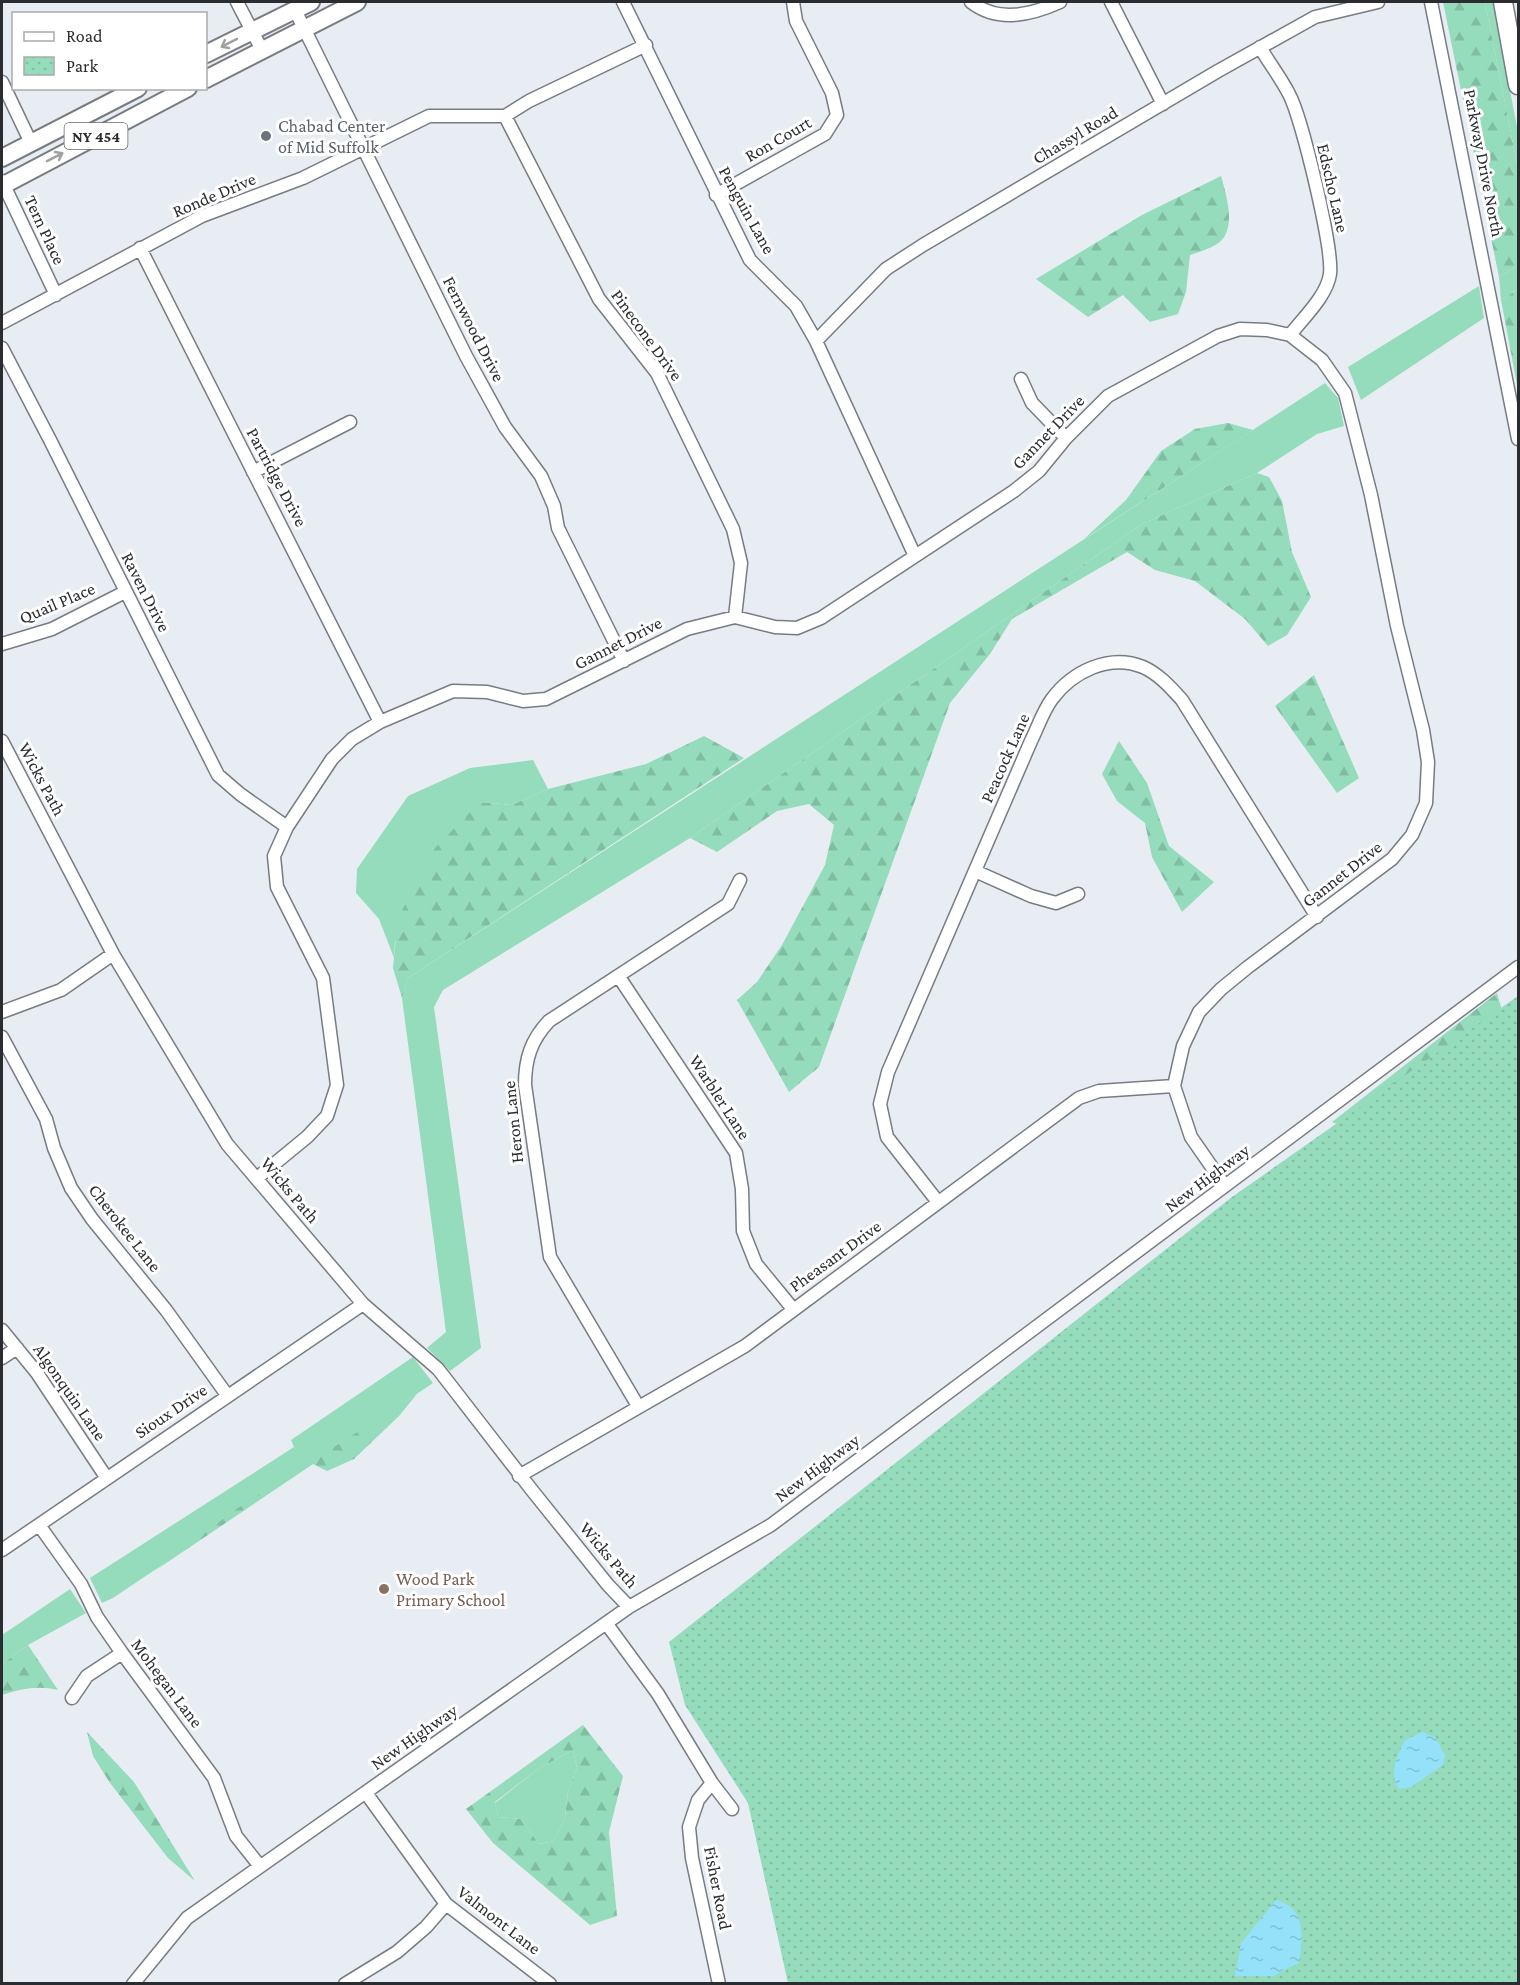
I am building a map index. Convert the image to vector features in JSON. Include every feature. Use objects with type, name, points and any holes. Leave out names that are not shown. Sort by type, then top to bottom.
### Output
[{"type":"highway","points":[[1503,2],[1518,85]]},
{"type":"main road","points":[[207,54],[311,2]]},
{"type":"main road","points":[[207,79],[357,2]]},
{"type":"main road","name":"NY 454","points":[[2,158],[134,90]]},
{"type":"main road","name":"NY 454","points":[[2,184],[184,90]]},
{"type":"street","points":[[237,2],[262,50]]},
{"type":"street","name":"Penguin Lane","points":[[623,2],[750,260],[796,306],[816,341],[915,556]]},
{"type":"street","name":"Ron Court","points":[[716,195],[825,134],[837,115],[832,93],[796,21],[793,2]]},
{"type":"street","points":[[971,2],[986,11],[1013,16],[1037,11],[1060,2]]},
{"type":"street","points":[[1111,2],[1163,104]]},
{"type":"street","name":"Chassyl Road","points":[[816,341],[886,269],[1260,47],[1315,17],[1378,2]]},
{"type":"street","name":"Parkway Drive North","points":[[1431,2],[1518,439]]},
{"type":"street","name":"Fernwood Drive","points":[[295,10],[362,149],[505,427],[541,476],[554,506],[558,528],[624,661]]},
{"type":"street","points":[[505,116],[529,101],[646,45]]},
{"type":"street","name":"Edscho Lane","points":[[1260,47],[1290,95],[1299,121],[1327,241],[1330,274],[1322,294],[1290,335]]},
{"type":"street","points":[[2,82],[31,143]]},
{"type":"street","name":"Ronde Drive","points":[[2,323],[202,216],[303,178],[429,116],[505,116]]},
{"type":"street","name":"Pinecone Drive","points":[[505,116],[599,299],[661,381],[733,529],[741,563],[735,616]]},
{"type":"street","name":"Tern Place","points":[[2,184],[56,295]]},
{"type":"street","name":"Partridge Drive","points":[[140,249],[380,722]]},
{"type":"street","name":"Gannet Drive","points":[[258,1178],[307,1137],[327,1116],[337,1085],[323,978],[277,887],[274,856],[287,827],[332,759],[352,739],[380,722],[453,691],[487,692],[523,701],[546,699],[687,629],[735,616],[775,627],[797,628],[821,618],[1014,491],[1039,471],[1066,438],[1108,396],[1218,336],[1240,328],[1267,330],[1290,335],[1322,360],[1345,393],[1371,495],[1397,626],[1424,730],[1428,762],[1426,803],[1412,835],[1392,859],[1239,974],[1199,1012],[1184,1046],[1174,1086]]},
{"type":"street","name":"Raven Drive","points":[[2,348],[218,775],[240,794],[287,827]]},
{"type":"street","points":[[1021,379],[1032,403],[1066,438]]},
{"type":"street","points":[[253,472],[350,422]]},
{"type":"street","name":"Quail Place","points":[[2,644],[52,629],[125,592]]},
{"type":"street","name":"Peacock Lane","points":[[938,1202],[887,1137],[880,1104],[888,1072],[975,871],[1050,701],[1065,684],[1093,667],[1118,662],[1143,667],[1165,681],[1182,700],[1317,917]]},
{"type":"street","name":"Wicks Path","points":[[3,746],[113,954],[226,1144],[258,1178],[363,1304],[438,1369],[519,1476],[608,1585],[629,1607]]},
{"type":"street","points":[[975,871],[1031,896],[1056,903],[1078,894]]},
{"type":"street","name":"Heron Lane","points":[[638,1406],[550,1257],[525,1085],[525,1062],[536,1035],[549,1021],[728,904],[740,880]]},
{"type":"street","points":[[2,1012],[61,990],[113,954]]},
{"type":"street","name":"New Highway","points":[[133,1983],[187,1918],[259,1865],[366,1793],[629,1607],[771,1525],[1518,967]]},
{"type":"street","name":"Warbler Lane","points":[[619,977],[735,1153],[742,1189],[743,1231],[756,1264],[793,1310]]},
{"type":"street","name":"Cherokee Lane","points":[[2,1037],[46,1119],[54,1148],[71,1188],[92,1219],[166,1310],[227,1395]]},
{"type":"street","points":[[1174,1086],[1191,1137],[1225,1186]]},
{"type":"street","name":"Pheasant Drive","points":[[519,1476],[745,1346],[1079,1098],[1100,1091],[1174,1086]]},
{"type":"street","name":"Sioux Drive","points":[[2,1550],[363,1304]]},
{"type":"street","name":"Algonquin Lane","points":[[2,1330],[37,1373],[106,1477]]},
{"type":"street","points":[[2,1358],[17,1348]]},
{"type":"street","name":"Mohegan Lane","points":[[39,1525],[81,1584],[97,1617],[214,1778],[236,1836],[259,1865]]},
{"type":"street","points":[[606,1623],[658,1694],[712,1783],[732,1809]]},
{"type":"street","points":[[72,1698],[87,1676],[122,1653]]},
{"type":"street","name":"Fisher Road","points":[[712,1783],[698,1800],[689,1827],[692,1858],[719,1983]]},
{"type":"street","name":"Valmont Lane","points":[[366,1793],[446,1904],[550,1983]]},
{"type":"street","points":[[345,1983],[397,1952],[426,1927],[446,1904]]},
{"type":"green space","points":[[1443,2],[1485,2],[1518,169],[1518,266],[1499,277]]},
{"type":"green space","points":[[1485,2],[1493,2],[1518,132],[1518,169]]},
{"type":"green space","points":[[1221,176],[1229,212],[1227,230],[1217,244],[1190,255],[1186,292],[1178,314],[1150,322],[1123,295],[1088,317],[1036,279],[1142,215]]},
{"type":"green space","points":[[1518,266],[1518,289],[1501,300],[1499,277]]},
{"type":"green space","points":[[1479,286],[1484,318],[1361,400],[1348,367]]},
{"type":"green space","points":[[1518,289],[1518,390],[1501,300]]},
{"type":"green space","points":[[1325,383],[1338,398],[1344,426],[1317,434],[1257,473],[1142,524],[690,838],[443,990],[434,1007],[481,1348],[450,1371],[427,1348],[446,1332],[402,998],[408,978]]},
{"type":"green space","points":[[1228,423],[1253,430],[1084,539],[1126,500],[1161,451],[1195,429]]},
{"type":"green space","points":[[1257,473],[1269,477],[1282,501],[1292,552],[1311,597],[1287,635],[1268,646],[1245,619],[1195,581],[1155,570],[1127,552],[1012,619],[990,654],[950,703],[819,1067],[789,1092],[737,1000],[757,982],[782,945],[825,865],[834,825],[809,804],[777,811],[717,852],[690,838],[1142,524]]},
{"type":"green space","points":[[1314,675],[1359,778],[1337,793],[1275,706]]},
{"type":"green space","points":[[704,736],[744,758],[408,978],[402,998],[393,968],[398,918],[435,848],[480,802],[512,805],[548,789],[646,764]]},
{"type":"green space","points":[[1119,741],[1147,783],[1169,846],[1214,882],[1182,912],[1152,857],[1145,823],[1117,801],[1102,774]]},
{"type":"green space","points":[[533,760],[548,789],[512,805],[480,802],[395,942],[394,958],[379,919],[356,893],[357,869],[408,796],[470,768]]},
{"type":"green space","points":[[1497,993],[1511,1042],[1355,1131],[1332,1122]]},
{"type":"green space","points":[[1518,996],[1518,1983],[788,1983],[748,1803],[685,1705],[669,1642],[1232,1197]]},
{"type":"green space","points":[[413,1357],[433,1383],[113,1598],[102,1603],[90,1578],[294,1447],[291,1440]]},
{"type":"green space","points":[[417,1394],[399,1416],[354,1459],[327,1471],[313,1464],[153,1572],[235,1510]]},
{"type":"green space","points":[[70,1589],[86,1613],[28,1645],[2,1664],[2,1635]]},
{"type":"green space","points":[[28,1645],[58,1690],[29,1688],[2,1695],[2,1664]]},
{"type":"green space","points":[[583,1725],[623,1776],[609,1832],[617,1916],[590,1925],[493,1843],[466,1809]],"holes":[[[573,1750],[577,1768],[568,1791],[565,1817],[554,1841],[539,1844],[521,1819],[498,1817],[495,1802],[538,1769]]]},
{"type":"green space","points":[[87,1732],[134,1782],[195,1881],[168,1858],[110,1783],[93,1756]]},
{"type":"green space","points":[[573,1750],[577,1768],[568,1791],[565,1817],[554,1841],[539,1844],[521,1819],[498,1817],[495,1803],[538,1769]]},
{"type":"water","points":[[1422,1732],[1435,1737],[1445,1755],[1443,1765],[1411,1787],[1399,1789],[1394,1771],[1399,1753],[1404,1741]]},
{"type":"water","points":[[1276,1900],[1293,1910],[1301,1925],[1299,1963],[1273,1976],[1235,1976],[1241,1943]]},
{"type":"place","name":"Chabad Center of Mid Suffolk","points":[[266,136]]},
{"type":"place","name":"Wood Park Primary School","points":[[384,1589]]}]
